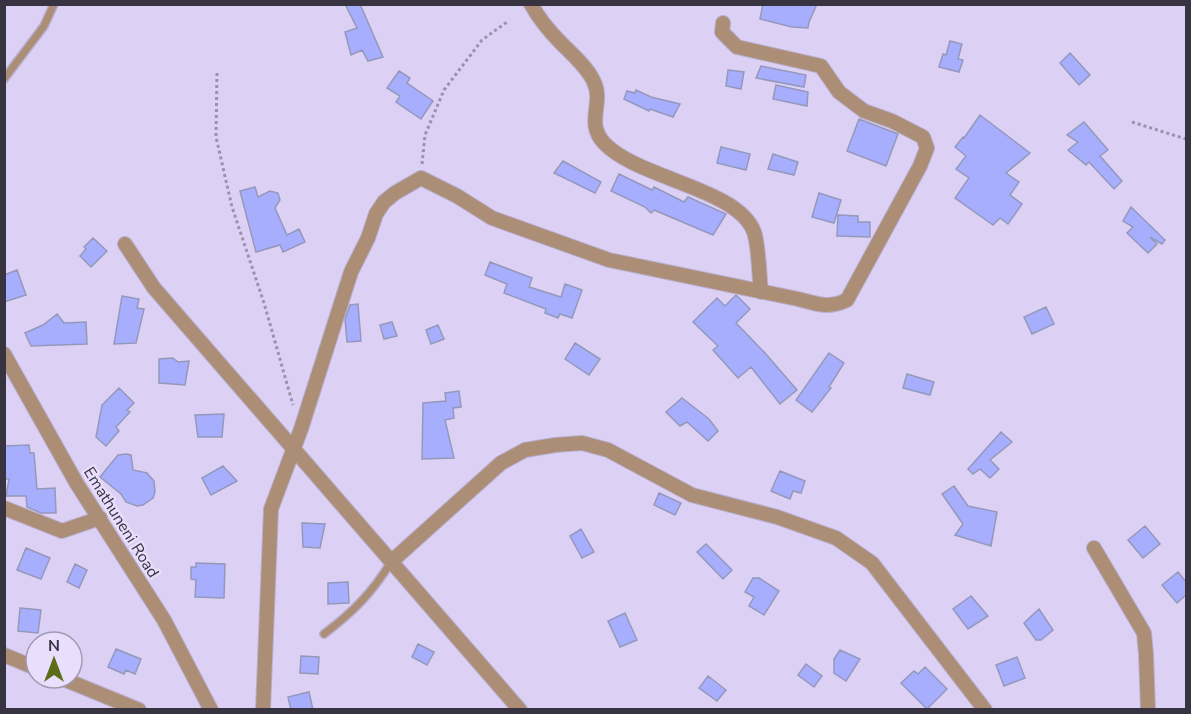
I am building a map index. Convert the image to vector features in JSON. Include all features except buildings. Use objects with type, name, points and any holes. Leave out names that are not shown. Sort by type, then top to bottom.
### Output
[{"type":"street","points":[[531,4],[545,26],[594,81],[597,92],[594,126],[602,141],[619,156],[735,208],[746,218],[755,233],[761,292]]},
{"type":"street","points":[[263,710],[271,509],[301,429],[351,272],[368,238],[376,214],[384,202],[395,193],[421,178],[457,196],[492,218],[609,260],[822,305],[835,306],[847,300],[894,215],[927,148],[924,137],[892,121],[864,111],[839,92],[821,66],[737,47],[722,32],[723,23]]},
{"type":"street","points":[[125,244],[154,288],[520,710]]},
{"type":"street","name":"Emathuneni Road","points":[[4,354],[77,484],[164,620],[211,710]]},
{"type":"street","points":[[392,561],[501,463],[525,450],[555,444],[582,443],[608,450],[692,495],[777,518],[836,538],[872,563],[985,710]]},
{"type":"street","points":[[4,508],[62,531],[100,518]]},
{"type":"street","points":[[1094,548],[1130,606],[1143,633],[1148,710]]},
{"type":"street","points":[[4,655],[24,663]]},
{"type":"street","points":[[84,687],[139,710]]},
{"type":"lane","points":[[4,79],[44,26],[54,4]]},
{"type":"lane","points":[[324,634],[368,596],[392,561]]},
{"type":"path","points":[[421,178],[424,135],[444,90],[482,40],[507,22]]},
{"type":"path","points":[[217,73],[216,137],[232,207],[264,303],[301,429]]},
{"type":"path","points":[[1132,122],[1186,139]]}]
